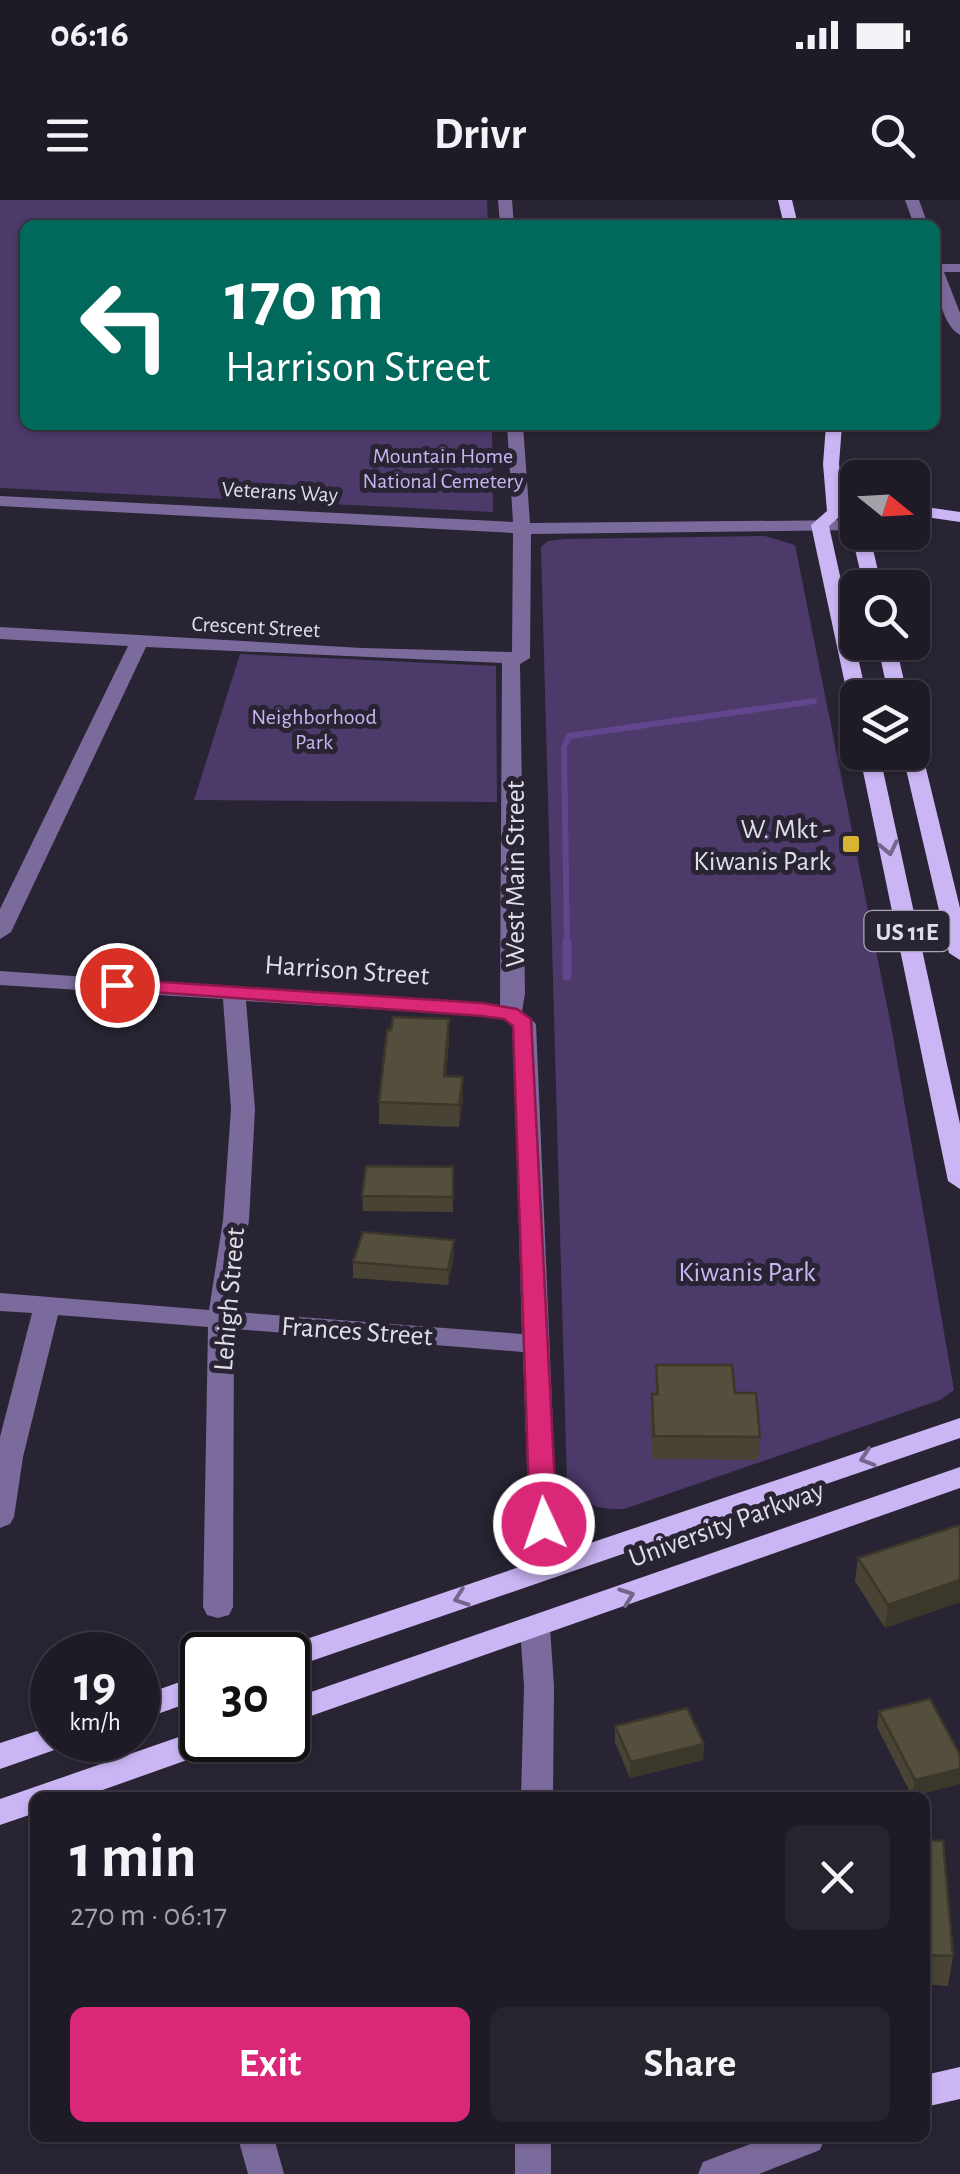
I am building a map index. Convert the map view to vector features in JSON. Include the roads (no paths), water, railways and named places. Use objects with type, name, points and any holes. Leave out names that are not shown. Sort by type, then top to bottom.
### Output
[{"type":"main road","points":[[834,430],[831,464],[836,512]]},
{"type":"main road","points":[[831,464],[840,470]]},
{"type":"main road","points":[[836,512],[840,514]]},
{"type":"main road","points":[[836,512],[820,526],[854,680]]},
{"type":"main road","points":[[930,513],[960,518]]},
{"type":"main road","points":[[930,520],[960,518]]},
{"type":"main road","name":"US 11E","points":[[873,770],[960,1181]]},
{"type":"main road","name":"US 11E","points":[[916,770],[960,953]]},
{"type":"main road","name":"University Parkway","points":[[310,1650],[960,1428]]},
{"type":"main road","name":"University Parkway","points":[[310,1705],[960,1476]]},
{"type":"main road","points":[[0,1756],[30,1746]]},
{"type":"main road","points":[[58,1792],[180,1749]]},
{"type":"main road","points":[[0,1812],[30,1802]]},
{"type":"main road","points":[[930,2090],[960,2082]]},
{"type":"street","points":[[940,281],[960,331]]},
{"type":"street","name":"West Main Street","points":[[516,430],[524,651],[521,658],[510,658],[514,902],[514,994],[510,1014],[524,1024],[526,1047],[534,1344],[544,1524],[552,1565]]},
{"type":"street","name":"Veterans Way","points":[[0,500],[522,528],[840,525]]},
{"type":"street","name":"Crescent Street","points":[[0,633],[510,658]]},
{"type":"street","points":[[0,932],[139,642]]},
{"type":"street","name":"Harrison Street","points":[[0,978],[234,991],[510,1014]]},
{"type":"street","name":"Lehigh Street","points":[[218,1607],[221,1320],[236,1220],[243,1109],[234,991]]},
{"type":"street","name":"Frances Street","points":[[0,1302],[534,1344]]},
{"type":"street","points":[[0,1517],[8,1457],[47,1306]]},
{"type":"street","points":[[535,1628],[538,1792]]},
{"type":"street","points":[[930,2088],[960,2069]]},
{"type":"street","points":[[257,2142],[266,2174]]},
{"type":"street","points":[[533,2142],[533,2174]]},
{"type":"street","points":[[716,2174],[797,2142]]},
{"type":"waterway","points":[[567,944],[564,747],[569,736],[814,701]]},
{"type":"waterway","points":[[567,944],[567,976]]},
{"type":"place","name":"W. Mkt - Kiwanis Park","points":[[851,844]]},
{"type":"park label","name":"Mountain Home National Cemetery","points":[[443,468]]},
{"type":"park label","name":"Neighborhood Park","points":[[314,728]]},
{"type":"park label","name":"Kiwanis Park","points":[[747,1271]]}]
